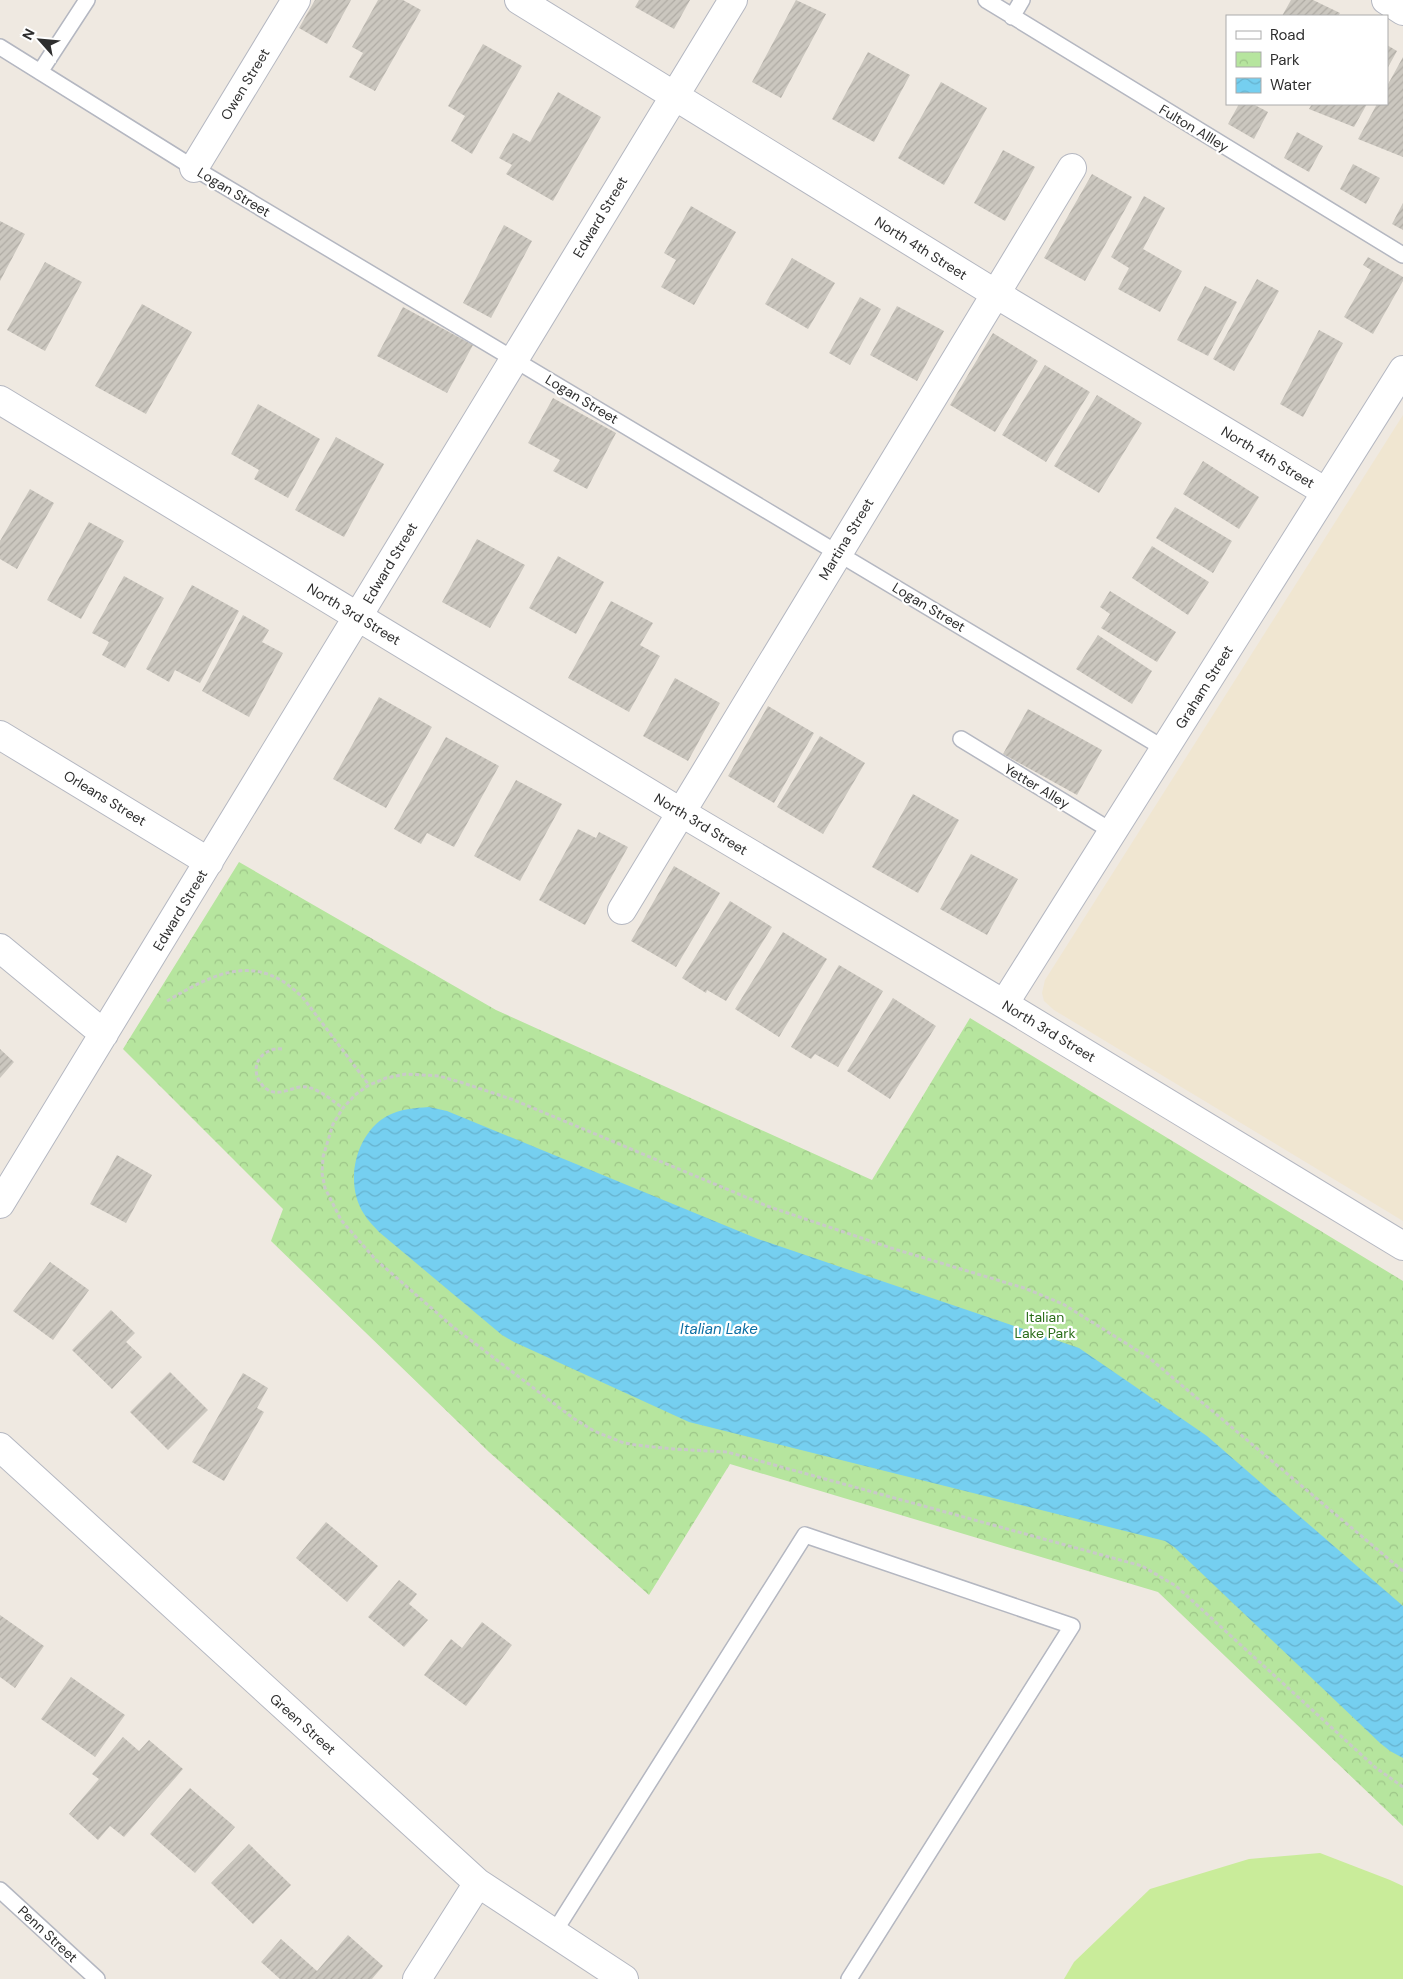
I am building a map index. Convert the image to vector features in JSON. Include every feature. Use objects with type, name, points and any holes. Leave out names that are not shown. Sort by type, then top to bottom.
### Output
[{"type":"street","name":"Owen Street","points":[[194,168],[296,0]]},
{"type":"street","name":"North 4th Street","points":[[519,0],[996,294],[1326,492]]},
{"type":"street","name":"Edward Street","points":[[0,1204],[733,0]]},
{"type":"street","points":[[1386,0],[1403,11]]},
{"type":"street","name":"Martina Street","points":[[622,910],[1072,168]]},
{"type":"street","name":"Graham Street","points":[[1004,1004],[1403,370]]},
{"type":"street","name":"North 3rd Street","points":[[0,400],[1403,1246]]},
{"type":"street","name":"Orleans Street","points":[[0,735],[209,862]]},
{"type":"street","points":[[0,948],[104,1034]]},
{"type":"street","name":"Green Street","points":[[0,1447],[478,1883],[624,1979]]},
{"type":"street","points":[[417,1979],[478,1883]]},
{"type":"lane","points":[[40,72],[87,0]]},
{"type":"lane","name":"Fulton Allley","points":[[986,0],[1403,255]]},
{"type":"lane","points":[[1012,17],[1022,0]]},
{"type":"lane","name":"Logan Street","points":[[0,47],[194,168],[1165,749]]},
{"type":"lane","name":"Yetter Alley","points":[[961,739],[1113,832]]},
{"type":"lane","points":[[553,1934],[805,1535],[1072,1626],[849,1979]]},
{"type":"lane","name":"Penn Street","points":[[0,1890],[97,1979]]},
{"type":"path","points":[[167,1000],[205,979],[232,971],[247,970],[278,978],[304,999],[369,1085]]},
{"type":"path","points":[[282,1049],[273,1048],[265,1051],[260,1057],[258,1074],[260,1082],[279,1093],[307,1087],[324,1095],[343,1108]]},
{"type":"path","points":[[1403,1571],[1148,1357],[1063,1304],[1024,1288],[891,1248],[767,1206],[514,1100],[439,1076],[406,1074],[386,1078],[369,1085],[355,1095],[343,1108],[333,1124],[323,1157],[322,1173],[325,1188],[340,1220],[375,1258],[452,1326],[594,1432],[624,1443],[673,1449],[727,1452],[1142,1566],[1176,1586],[1376,1768],[1403,1787]]},
{"type":"shaded area","points":[[1403,415],[1403,1221],[1054,1010],[1044,1001],[1042,993],[1045,980]]},
{"type":"green space","name":"Italian Lake Park","points":[[239,862],[496,1010],[872,1180],[970,1018],[1403,1281],[1403,1826],[1158,1592],[730,1464],[649,1595],[489,1452],[271,1241],[283,1209],[123,1049]]},
{"type":"green space","points":[[1320,1853],[1403,1886],[1403,1979],[1064,1979],[1074,1962],[1150,1889],[1249,1859]]},
{"type":"water","name":"Italian Lake","points":[[429,1107],[447,1111],[758,1239],[1079,1348],[1207,1436],[1403,1606],[1403,1758],[1380,1743],[1174,1547],[1165,1541],[689,1422],[502,1335],[379,1232],[366,1217],[358,1202],[354,1175],[356,1160],[360,1147],[367,1135],[376,1124],[387,1116],[408,1109]]},
{"type":"building","points":[[315,0],[351,0],[327,44],[299,28]]},
{"type":"building","points":[[378,0],[403,0],[421,10],[375,91],[349,77],[363,53],[352,47]]},
{"type":"building","points":[[639,0],[690,0],[674,29],[635,7]]},
{"type":"building","points":[[796,0],[826,14],[781,98],[752,82]]},
{"type":"building","points":[[1291,0],[1313,0],[1340,13],[1339,15],[1283,15]]},
{"type":"building","points":[[483,44],[522,66],[472,154],[451,141],[465,116],[448,106]]},
{"type":"building","points":[[1388,46],[1397,51],[1388,67]]},
{"type":"building","points":[[868,52],[910,75],[874,142],[832,119]]},
{"type":"building","points":[[1403,57],[1403,157],[1358,139],[1376,105],[1388,105],[1388,84]]},
{"type":"building","points":[[941,82],[987,108],[944,185],[898,158]]},
{"type":"building","points":[[558,92],[601,117],[553,201],[506,174],[512,165],[499,158],[513,133],[530,142]]},
{"type":"building","points":[[1238,105],[1255,105],[1268,112],[1254,139],[1228,124]]},
{"type":"building","points":[[1311,105],[1366,105],[1354,127],[1309,109]]},
{"type":"building","points":[[1297,132],[1323,146],[1309,172],[1284,158]]},
{"type":"building","points":[[1003,150],[1035,167],[1005,221],[974,203]]},
{"type":"building","points":[[1353,164],[1380,178],[1366,204],[1340,189]]},
{"type":"building","points":[[1092,174],[1132,197],[1085,281],[1044,258]]},
{"type":"building","points":[[1144,196],[1165,208],[1143,249],[1182,271],[1160,312],[1118,289],[1129,268],[1111,257]]},
{"type":"building","points":[[1403,203],[1403,230],[1392,224]]},
{"type":"building","points":[[691,206],[736,232],[694,305],[661,287],[676,260],[664,253]]},
{"type":"building","points":[[0,221],[25,234],[0,281]]},
{"type":"building","points":[[504,225],[532,241],[491,318],[463,303]]},
{"type":"building","points":[[1368,257],[1403,277],[1403,281],[1373,334],[1344,317],[1371,270],[1363,265]]},
{"type":"building","points":[[792,258],[835,283],[808,329],[765,304]]},
{"type":"building","points":[[45,262],[82,282],[45,351],[7,330]]},
{"type":"building","points":[[1257,279],[1279,291],[1234,371],[1213,359]]},
{"type":"building","points":[[1205,286],[1237,302],[1208,356],[1177,340]]},
{"type":"building","points":[[860,297],[881,309],[850,365],[829,353]]},
{"type":"building","points":[[142,304],[192,332],[146,414],[95,386]]},
{"type":"building","points":[[897,306],[944,331],[917,381],[870,355]]},
{"type":"building","points":[[403,307],[473,345],[447,393],[377,356]]},
{"type":"building","points":[[1319,330],[1343,343],[1303,417],[1280,404]]},
{"type":"building","points":[[993,333],[1038,361],[995,432],[950,405]]},
{"type":"building","points":[[1045,365],[1090,392],[1046,462],[1002,435]]},
{"type":"building","points":[[1097,395],[1142,423],[1099,493],[1054,466]]},
{"type":"building","points":[[553,398],[616,433],[587,489],[553,471],[560,460],[528,443]]},
{"type":"building","points":[[258,404],[320,439],[288,498],[254,479],[259,470],[231,454]]},
{"type":"building","points":[[336,437],[384,464],[344,537],[295,510]]},
{"type":"building","points":[[1203,461],[1259,497],[1239,529],[1183,494]]},
{"type":"building","points":[[30,489],[54,503],[17,569],[0,559],[0,541]]},
{"type":"building","points":[[1175,507],[1232,541],[1213,573],[1156,538]]},
{"type":"building","points":[[89,522],[124,541],[81,619],[47,600]]},
{"type":"building","points":[[477,539],[525,565],[490,628],[442,602]]},
{"type":"building","points":[[1152,546],[1209,582],[1188,615],[1132,578]]},
{"type":"building","points":[[558,556],[604,582],[576,634],[529,608]]},
{"type":"building","points":[[124,576],[164,598],[125,668],[102,655],[109,642],[92,633]]},
{"type":"building","points":[[192,585],[239,611],[200,683],[175,670],[169,682],[146,669]]},
{"type":"building","points":[[1110,591],[1176,632],[1157,662],[1101,628],[1110,614],[1100,607]]},
{"type":"building","points":[[611,601],[653,623],[640,645],[660,656],[629,712],[568,678]]},
{"type":"building","points":[[243,615],[269,630],[262,642],[283,653],[249,717],[202,691]]},
{"type":"building","points":[[1098,635],[1152,671],[1132,704],[1076,669]]},
{"type":"building","points":[[675,678],[720,703],[688,761],[643,736]]},
{"type":"building","points":[[379,697],[432,727],[386,808],[333,779]]},
{"type":"building","points":[[768,706],[814,733],[774,803],[728,776]]},
{"type":"building","points":[[1028,709],[1102,750],[1077,795],[1003,754]]},
{"type":"building","points":[[820,736],[865,763],[823,834],[777,807]]},
{"type":"building","points":[[446,737],[499,766],[454,847],[427,833],[421,844],[394,829]]},
{"type":"building","points":[[516,780],[562,804],[520,881],[474,856]]},
{"type":"building","points":[[913,794],[959,820],[918,893],[872,867]]},
{"type":"building","points":[[578,829],[596,838],[599,832],[628,847],[585,925],[539,900]]},
{"type":"building","points":[[971,854],[1018,879],[987,935],[940,909]]},
{"type":"building","points":[[674,866],[720,893],[676,967],[631,941]]},
{"type":"building","points":[[730,901],[772,927],[726,1001],[707,990],[706,993],[682,978]]},
{"type":"building","points":[[783,932],[827,959],[779,1037],[735,1009]]},
{"type":"building","points":[[839,965],[883,991],[838,1067],[815,1054],[811,1059],[791,1047]]},
{"type":"building","points":[[893,998],[936,1026],[890,1099],[847,1071]]},
{"type":"building","points":[[0,1049],[14,1062],[0,1078]]},
{"type":"building","points":[[117,1155],[152,1175],[126,1223],[90,1204]]},
{"type":"building","points":[[50,1262],[89,1290],[53,1340],[13,1311]]},
{"type":"building","points":[[111,1310],[135,1333],[126,1342],[142,1357],[112,1389],[72,1350]]},
{"type":"building","points":[[170,1372],[208,1410],[168,1450],[130,1412]]},
{"type":"building","points":[[243,1373],[268,1388],[257,1408],[264,1412],[224,1481],[192,1462]]},
{"type":"building","points":[[326,1522],[378,1566],[347,1602],[296,1558]]},
{"type":"building","points":[[399,1580],[417,1594],[409,1604],[428,1620],[404,1647],[368,1617]]},
{"type":"building","points":[[0,1615],[44,1646],[15,1688],[0,1677]]},
{"type":"building","points":[[482,1622],[512,1645],[466,1706],[424,1675],[451,1639],[462,1648]]},
{"type":"building","points":[[71,1677],[125,1715],[95,1757],[41,1719]]},
{"type":"building","points":[[123,1737],[139,1751],[149,1740],[183,1769],[124,1837],[110,1826],[98,1840],[69,1814],[99,1779],[92,1774]]},
{"type":"building","points":[[190,1788],[235,1827],[195,1873],[150,1834]]},
{"type":"building","points":[[249,1844],[291,1885],[253,1924],[211,1883]]},
{"type":"building","points":[[348,1935],[383,1966],[372,1979],[280,1979],[261,1962],[281,1939],[317,1971]]}]
